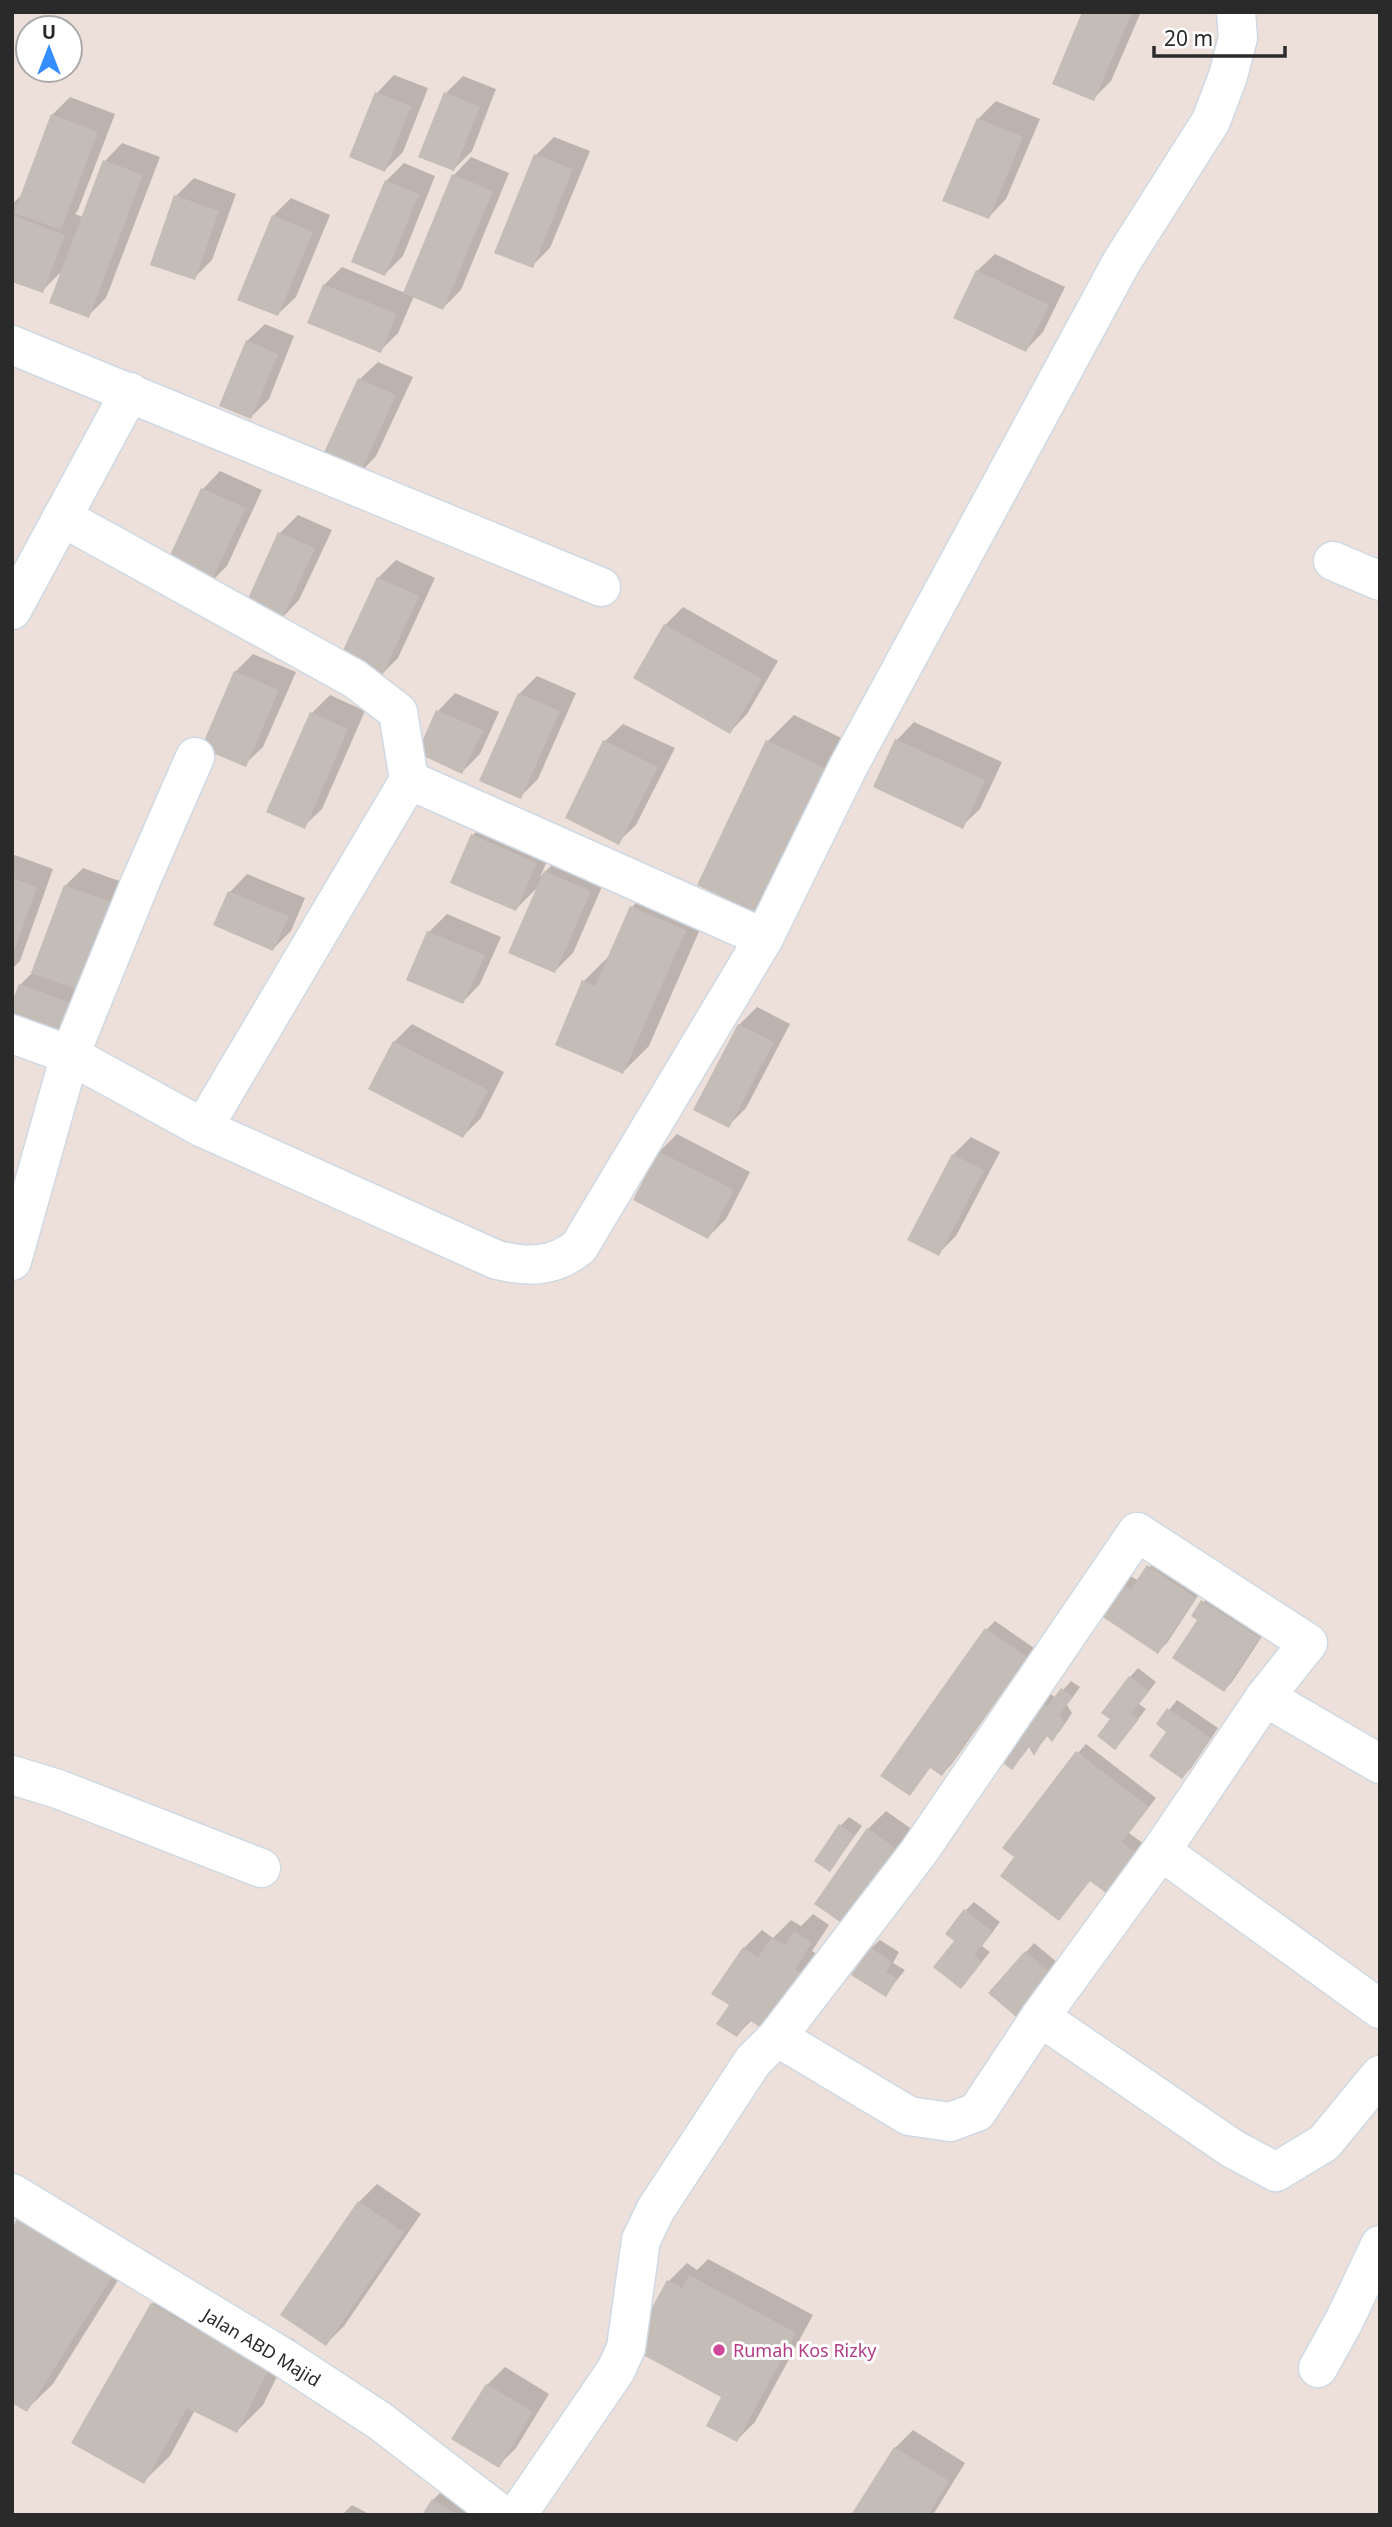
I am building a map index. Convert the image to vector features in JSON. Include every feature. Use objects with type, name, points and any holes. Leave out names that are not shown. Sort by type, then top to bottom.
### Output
[{"type":"street","points":[[12,1034],[70,1055],[203,1128],[496,1260],[521,1266],[545,1265],[566,1258],[579,1247],[764,938],[848,766],[1121,263],[1211,121],[1238,38],[1236,12]]},
{"type":"street","points":[[12,345],[601,587]]},
{"type":"street","points":[[12,610],[130,392]]},
{"type":"street","points":[[62,517],[355,679],[398,712],[408,780],[203,1128]]},
{"type":"street","points":[[1333,561],[1380,581]]},
{"type":"street","points":[[12,1261],[70,1055],[195,757]]},
{"type":"street","points":[[408,780],[764,938]]},
{"type":"street","points":[[517,2515],[616,2370],[626,2347],[641,2239],[656,2209],[753,2061],[776,2037],[918,1853],[1137,1532],[1308,1643],[1265,1698],[1161,1851],[1040,2017],[977,2112],[950,2122],[909,2116],[776,2037]]},
{"type":"street","points":[[1265,1698],[1380,1764]]},
{"type":"street","points":[[12,1775],[58,1789],[261,1868]]},
{"type":"street","points":[[1161,1851],[1380,2009]]},
{"type":"street","points":[[1040,2017],[1233,2149],[1276,2172],[1324,2143],[1380,2075]]},
{"type":"street","name":"Jalan ABD Majid","points":[[12,2193],[284,2358],[380,2421],[502,2515]]},
{"type":"street","points":[[1318,2368],[1380,2245]]},
{"type":"building","points":[[1082,12],[1132,12],[1094,101],[1052,84]]},
{"type":"building","points":[[375,92],[411,106],[385,172],[349,157]]},
{"type":"building","points":[[444,92],[480,107],[454,171],[418,157]]},
{"type":"building","points":[[51,114],[98,132],[61,230],[14,213]]},
{"type":"building","points":[[977,118],[1023,137],[989,219],[942,201]]},
{"type":"building","points":[[534,154],[573,169],[533,268],[494,253]]},
{"type":"building","points":[[103,160],[143,175],[89,318],[49,303]]},
{"type":"building","points":[[452,174],[493,191],[443,310],[403,293]]},
{"type":"building","points":[[385,180],[419,194],[385,276],[351,262]]},
{"type":"building","points":[[174,195],[219,211],[195,280],[150,265]]},
{"type":"building","points":[[12,215],[65,235],[43,293],[12,282]]},
{"type":"building","points":[[272,215],[313,232],[278,316],[237,300]]},
{"type":"building","points":[[976,270],[1049,305],[1026,352],[953,318]]},
{"type":"building","points":[[323,284],[397,314],[381,353],[307,323]]},
{"type":"building","points":[[246,340],[278,354],[251,419],[219,406]]},
{"type":"building","points":[[358,378],[396,395],[359,476],[321,459]]},
{"type":"building","points":[[201,488],[246,508],[209,586],[165,566]]},
{"type":"building","points":[[278,532],[315,548],[282,620],[246,603]]},
{"type":"building","points":[[377,577],[419,596],[381,678],[339,659]]},
{"type":"building","points":[[664,624],[762,679],[730,734],[633,678]]},
{"type":"building","points":[[234,671],[279,690],[246,767],[201,748]]},
{"type":"building","points":[[518,693],[560,711],[521,799],[479,781]]},
{"type":"building","points":[[436,710],[483,730],[462,774],[417,753]]},
{"type":"building","points":[[310,712],[348,729],[305,829],[266,812]]},
{"type":"building","points":[[895,739],[985,780],[963,829],[873,787]]},
{"type":"building","points":[[603,740],[658,767],[619,845],[565,818]]},
{"type":"building","points":[[766,740],[833,772],[763,917],[697,885]]},
{"type":"building","points":[[471,834],[537,863],[516,911],[450,883]]},
{"type":"building","points":[[544,871],[591,891],[555,973],[508,953]]},
{"type":"building","points":[[12,878],[37,887],[13,954],[12,954]]},
{"type":"building","points":[[64,885],[116,904],[84,992],[31,973]]},
{"type":"building","points":[[228,891],[289,916],[273,951],[213,925]]},
{"type":"building","points":[[630,906],[686,930],[623,1074],[555,1045],[582,980],[595,986]]},
{"type":"building","points":[[427,931],[485,955],[463,1004],[406,980]]},
{"type":"building","points":[[19,984],[72,1003],[56,1045],[12,1028],[12,1002]]},
{"type":"building","points":[[738,1024],[774,1042],[729,1128],[693,1110]]},
{"type":"building","points":[[393,1041],[488,1090],[463,1138],[368,1089]]},
{"type":"building","points":[[658,1151],[734,1190],[708,1239],[633,1200]]},
{"type":"building","points":[[952,1154],[984,1170],[939,1256],[907,1240]]},
{"type":"building","points":[[1147,1565],[1196,1598],[1158,1654],[1094,1611],[1115,1580],[1131,1589]]},
{"type":"building","points":[[1201,1600],[1260,1638],[1224,1692],[1172,1658],[1197,1620],[1191,1616]]},
{"type":"building","points":[[985,1628],[1027,1657],[942,1776],[930,1768],[910,1796],[880,1776]]},
{"type":"building","points":[[1129,1676],[1149,1691],[1131,1714],[1139,1719],[1115,1750],[1097,1736],[1110,1719],[1101,1713]]},
{"type":"building","points":[[1061,1688],[1073,1697],[1059,1715],[1065,1723],[1052,1742],[1046,1735],[1034,1756],[1029,1747],[1012,1770],[995,1757],[1038,1699],[1048,1706]]},
{"type":"building","points":[[1167,1708],[1211,1738],[1182,1779],[1149,1756],[1166,1732],[1156,1724]]},
{"type":"building","points":[[1076,1751],[1149,1807],[1122,1842],[1137,1853],[1106,1893],[1090,1881],[1059,1921],[1000,1876],[1014,1857],[1002,1848]]},
{"type":"building","points":[[839,1824],[855,1835],[830,1872],[814,1861]]},
{"type":"building","points":[[867,1828],[897,1849],[843,1924],[814,1904]]},
{"type":"building","points":[[964,1909],[993,1932],[974,1955],[982,1962],[961,1989],[933,1967],[954,1941],[945,1934]]},
{"type":"building","points":[[794,1931],[812,1943],[795,1969],[808,1977],[784,2012],[775,2006],[761,2028],[749,2020],[737,2037],[716,2024],[729,2005],[711,1994],[743,1947],[758,1957],[772,1937],[785,1945]]},
{"type":"building","points":[[870,1947],[892,1962],[886,1972],[897,1979],[886,1997],[851,1975]]},
{"type":"building","points":[[1025,1951],[1057,1978],[1021,2021],[988,1993]]},
{"type":"building","points":[[358,2201],[404,2232],[326,2346],[280,2315]]},
{"type":"building","points":[[18,2218],[112,2277],[27,2412],[12,2403],[12,2227]]},
{"type":"building","points":[[689,2275],[796,2333],[737,2442],[706,2426],[721,2397],[630,2348],[667,2280],[682,2288]]},
{"type":"building","points":[[151,2303],[270,2367],[237,2433],[187,2408],[144,2484],[71,2443]]},
{"type":"building","points":[[486,2384],[533,2412],[499,2468],[451,2439]]},
{"type":"building","points":[[894,2447],[949,2481],[928,2515],[851,2515]]},
{"type":"building","points":[[432,2499],[458,2515],[422,2515]]},
{"type":"place","name":"Rumah Kos Rizky","points":[[719,2350]]}]
